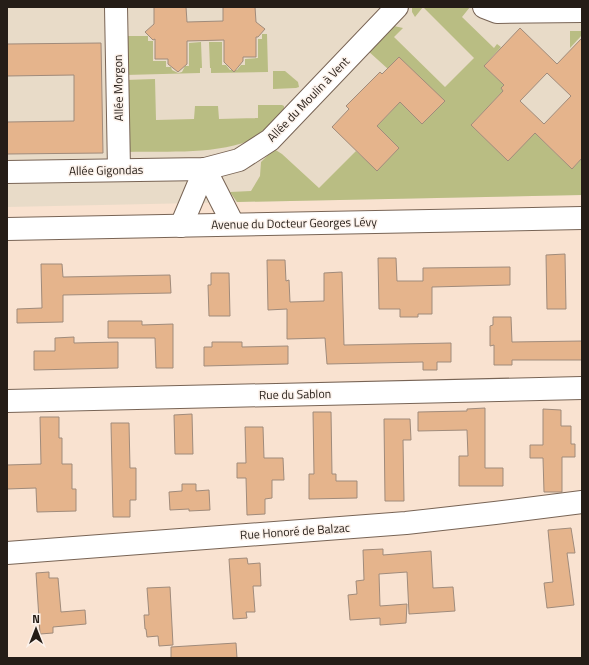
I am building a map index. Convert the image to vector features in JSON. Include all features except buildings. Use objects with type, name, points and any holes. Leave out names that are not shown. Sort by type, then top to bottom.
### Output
[{"type":"street","name":"Allée Morgon","points":[[116,7],[119,170]]},
{"type":"street","name":"Allée du Moulin à Vent","points":[[205,169],[239,160],[270,140],[397,7]]},
{"type":"street","points":[[484,7],[497,12],[582,11]]},
{"type":"street","name":"Allée Gigondas","points":[[7,172],[205,169]]},
{"type":"street","points":[[205,169],[233,224]]},
{"type":"street","points":[[181,226],[205,169]]},
{"type":"street","name":"Avenue du Docteur Georges Lévy","points":[[7,229],[582,218]]},
{"type":"street","name":"Rue du Sablon","points":[[7,401],[582,388]]},
{"type":"street","name":"Rue Honoré de Balzac","points":[[7,553],[406,523],[582,502]]},
{"type":"shaded area","points":[[7,7],[582,7],[582,195],[7,207]]},
{"type":"green space","points":[[412,7],[423,7],[415,17],[412,12]]},
{"type":"green space","points":[[423,7],[470,7],[462,17],[494,48],[497,44],[501,47],[484,66],[504,85],[501,88],[503,91],[471,125],[508,160],[535,133],[572,169],[582,158],[582,195],[237,202],[230,192],[251,191],[260,176],[261,162],[274,149],[282,154],[319,188],[356,151],[377,170],[399,148],[377,126],[400,102],[422,124],[444,101],[399,57],[388,69],[367,50],[394,26],[403,28],[394,37],[445,87],[474,58]]},
{"type":"green space","points":[[570,31],[582,31],[582,35],[570,48]]},
{"type":"green space","points":[[262,34],[267,34],[268,72],[211,73],[209,42],[222,42],[222,65],[226,65],[230,70],[237,70],[241,65],[245,65],[245,59],[258,58],[258,39],[262,39]]},
{"type":"green space","points":[[124,36],[148,36],[148,41],[153,41],[153,61],[166,61],[166,67],[171,67],[172,70],[178,73],[182,72],[185,66],[189,66],[189,43],[201,42],[202,68],[200,68],[200,73],[125,75]]},
{"type":"green space","points":[[273,71],[285,71],[298,82],[299,87],[273,89]]},
{"type":"green space","points":[[155,79],[156,120],[194,119],[195,106],[218,106],[219,119],[258,118],[258,105],[282,105],[284,106],[284,110],[271,126],[255,138],[241,143],[210,150],[128,152],[125,80]]}]
